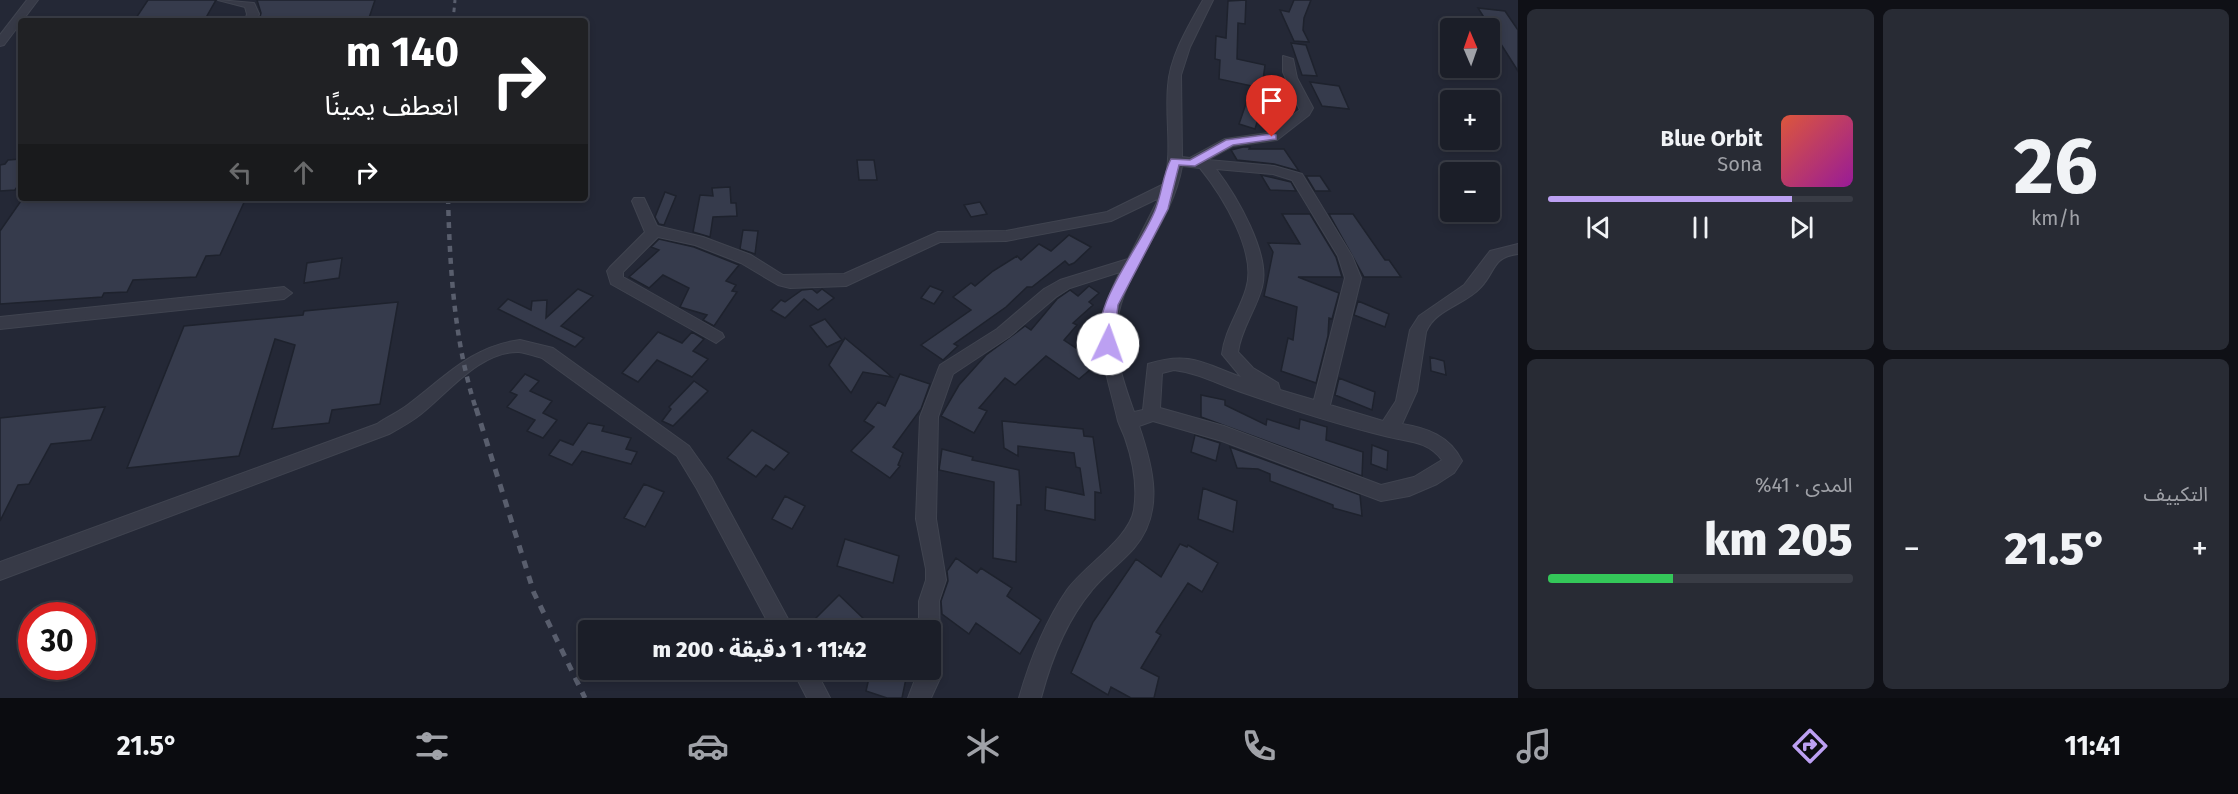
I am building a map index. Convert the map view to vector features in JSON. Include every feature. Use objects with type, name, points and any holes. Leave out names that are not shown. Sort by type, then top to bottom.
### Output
[{"type":"street","points":[[19,18],[33,0]]},
{"type":"street","points":[[223,0],[250,5],[252,18]]},
{"type":"street","points":[[1208,0],[1176,73],[1173,102],[1191,163],[1221,182],[1232,203],[1257,268],[1256,283],[1230,354],[1247,373],[1299,404]]},
{"type":"street","points":[[0,43],[18,20]]},
{"type":"street","points":[[639,201],[649,227],[655,231],[698,241],[746,259],[778,279],[790,282],[846,280],[938,237],[1006,236],[1111,216],[1169,187],[1191,163],[1230,142],[1272,137],[1305,112],[1307,108],[1298,87],[1288,75],[1287,59]]},
{"type":"street","points":[[1191,163],[1274,170],[1297,177],[1351,268],[1353,278],[1320,410]]},
{"type":"street","points":[[1030,698],[1037,669],[1083,585],[1137,531],[1143,513],[1145,492],[1142,467],[1110,364],[1107,324],[1112,305],[1162,209],[1169,187]]},
{"type":"street","points":[[655,231],[615,271],[616,280],[716,337]]},
{"type":"street","points":[[1386,429],[1395,421],[1410,392],[1419,328],[1431,312],[1475,285],[1493,255],[1504,250],[1518,249]]},
{"type":"street","points":[[929,620],[928,610],[936,569],[926,519],[928,417],[946,370],[1003,333],[1050,293],[1065,284],[1132,263]]},
{"type":"street","points":[[0,323],[284,293]]},
{"type":"street","points":[[0,571],[383,429],[414,410],[472,362],[504,348],[520,346],[547,353],[662,434],[682,451],[704,483],[778,620]]},
{"type":"street","points":[[1174,363],[1190,365],[1299,404],[1386,429],[1421,435],[1436,441],[1448,452],[1453,462],[1448,469],[1407,488],[1394,493],[1381,493],[1245,441],[1151,413],[1154,369],[1174,363]]},
{"type":"street","points":[[1127,421],[1144,418],[1151,413]]},
{"type":"street","points":[[809,680],[819,698]]},
{"type":"street","points":[[919,698],[928,680]]},
{"type":"building","points":[[148,0],[216,0],[206,18],[136,18]]},
{"type":"building","points":[[257,0],[375,0],[369,18],[260,18],[261,13]]},
{"type":"building","points":[[1246,0],[1245,24],[1238,23],[1237,59],[1265,65],[1261,95],[1265,96],[1255,129],[1239,124],[1252,86],[1219,79],[1220,60],[1215,59],[1216,36],[1226,38],[1228,1]]},
{"type":"building","points":[[1294,0],[1311,0],[1304,18],[1303,30],[1309,42],[1294,41],[1280,10],[1289,12]]},
{"type":"building","points":[[1478,8],[1505,11],[1518,30],[1518,71],[1500,43],[1500,18],[1484,18]]},
{"type":"building","points":[[1291,43],[1306,45],[1317,76],[1302,75]]},
{"type":"building","points":[[1310,82],[1339,86],[1349,109],[1322,106]]},
{"type":"building","points":[[1243,147],[1284,149],[1299,171],[1274,164],[1237,160],[1231,150]]},
{"type":"building","points":[[18,159],[18,186],[15,190],[0,191],[0,165],[5,164],[8,160]]},
{"type":"building","points":[[857,160],[874,160],[877,180],[859,180]]},
{"type":"building","points":[[1261,175],[1291,182],[1296,191],[1270,190]]},
{"type":"building","points":[[1306,176],[1320,176],[1330,191],[1315,191]]},
{"type":"building","points":[[730,187],[731,203],[736,203],[737,216],[713,217],[710,237],[693,232],[700,195],[713,196],[712,188]]},
{"type":"building","points":[[665,192],[676,196],[664,225],[659,224],[655,217]]},
{"type":"building","points":[[21,201],[245,201],[220,255],[206,256],[196,277],[133,280],[127,292],[104,293],[102,297],[0,304],[0,231]]},
{"type":"building","points":[[980,202],[987,214],[971,217],[964,205]]},
{"type":"building","points":[[1282,214],[1310,214],[1336,257],[1342,277],[1298,277],[1339,293],[1332,319],[1329,318],[1328,336],[1316,383],[1281,371],[1288,338],[1293,340],[1297,307],[1264,296],[1273,252],[1268,243],[1300,244]]},
{"type":"building","points":[[1329,214],[1353,214],[1385,260],[1389,260],[1401,277],[1364,277]]},
{"type":"building","points":[[743,230],[758,231],[755,254],[740,249]]},
{"type":"building","points":[[1069,235],[1091,247],[1074,263],[1069,265],[1065,261],[1032,287],[1027,287],[1006,307],[954,344],[958,346],[943,360],[921,345],[971,310],[953,297],[971,283],[975,286],[1017,256],[1021,260],[1039,244],[1051,251]]},
{"type":"building","points":[[659,239],[694,247],[739,265],[726,281],[736,285],[732,291],[737,292],[714,326],[703,320],[707,315],[680,307],[689,288],[663,275],[649,288],[629,277],[659,250],[651,247]]},
{"type":"building","points":[[342,258],[339,278],[304,283],[307,263]]},
{"type":"building","points":[[930,286],[943,291],[934,304],[921,298]]},
{"type":"building","points":[[1089,286],[1099,293],[1089,302],[1093,305],[1073,323],[1077,325],[1064,340],[1098,363],[1079,379],[1046,356],[1015,385],[1005,378],[979,408],[987,411],[974,433],[941,416],[959,385],[986,355],[1025,326],[1031,330],[1057,299],[1070,290],[1078,296]]},
{"type":"building","points":[[578,289],[593,296],[561,326],[584,338],[575,347],[498,309],[508,299],[531,310],[532,301],[547,300],[546,318]]},
{"type":"building","points":[[812,289],[817,293],[822,289],[834,298],[818,310],[804,299],[785,318],[771,310],[781,300],[785,302],[802,290]]},
{"type":"building","points":[[1358,301],[1389,314],[1385,327],[1354,315]]},
{"type":"building","points":[[398,302],[380,404],[332,410],[329,423],[272,429],[295,345],[275,339],[239,456],[127,468],[184,326],[303,315],[304,311]]},
{"type":"building","points":[[825,319],[842,340],[827,347],[810,326]]},
{"type":"building","points":[[658,332],[682,343],[692,332],[704,339],[693,351],[708,359],[692,377],[657,360],[638,382],[622,373]]},
{"type":"building","points":[[845,338],[892,377],[863,372],[851,393],[829,365]]},
{"type":"building","points":[[1430,357],[1444,361],[1446,375],[1431,371]]},
{"type":"building","points":[[525,374],[539,381],[530,391],[552,401],[543,413],[557,420],[543,438],[527,431],[535,420],[507,407],[517,395],[510,392]]},
{"type":"building","points":[[900,374],[930,384],[921,409],[893,447],[903,453],[898,465],[900,466],[890,478],[851,451],[874,427],[864,421],[878,402],[885,406]]},
{"type":"building","points":[[1339,378],[1375,392],[1372,410],[1335,395]]},
{"type":"building","points":[[694,381],[708,391],[673,426],[662,421],[671,409],[669,407]]},
{"type":"building","points":[[1201,395],[1225,400],[1225,405],[1266,425],[1267,419],[1299,429],[1300,419],[1327,427],[1326,440],[1363,452],[1362,476],[1201,417]]},
{"type":"building","points":[[105,407],[91,440],[51,444],[29,484],[18,485],[0,521],[0,418]]},
{"type":"building","points":[[1002,421],[1083,429],[1084,436],[1093,437],[1101,493],[1095,492],[1095,520],[1045,510],[1046,487],[1084,495],[1080,468],[1076,467],[1074,453],[1018,446],[1018,456],[1004,448]]},
{"type":"building","points":[[588,423],[604,426],[602,431],[631,438],[626,449],[637,452],[631,464],[582,451],[572,465],[549,455],[560,440],[573,445]]},
{"type":"building","points":[[752,430],[789,453],[774,470],[766,465],[756,477],[727,458]]},
{"type":"building","points":[[1195,435],[1220,443],[1216,461],[1191,452]]},
{"type":"building","points":[[1372,445],[1388,451],[1387,470],[1371,464]]},
{"type":"building","points":[[1230,447],[1360,495],[1362,516],[1333,508],[1333,505],[1270,481],[1270,474],[1258,469],[1237,468]]},
{"type":"building","points":[[942,449],[973,457],[972,460],[1019,470],[1021,505],[1017,505],[1016,562],[993,558],[994,482],[939,470]]},
{"type":"building","points":[[644,484],[664,492],[645,527],[624,518]]},
{"type":"building","points":[[1203,488],[1237,501],[1233,532],[1198,519]]},
{"type":"building","points":[[785,496],[805,506],[792,529],[772,519]]},
{"type":"building","points":[[845,539],[899,556],[893,583],[837,566]]},
{"type":"building","points":[[1180,544],[1187,547],[1188,545],[1218,563],[1202,592],[1188,583],[1156,632],[1161,635],[1141,668],[1159,677],[1154,698],[1131,698],[1111,687],[1108,695],[1071,673],[1093,622],[1136,559],[1161,577]]},
{"type":"building","points":[[956,558],[977,573],[981,568],[1012,588],[1007,596],[1041,620],[1020,654],[976,623],[969,634],[942,614],[941,601],[948,581],[947,571]]},
{"type":"building","points":[[839,595],[865,620],[814,620]]},
{"type":"building","points":[[868,680],[906,680],[902,698],[887,698],[866,691]]},
{"type":"railway","points":[[453,18],[455,0]]},
{"type":"railway","points":[[448,201],[450,252],[458,331],[476,409]]},
{"type":"railway","points":[[476,408],[534,593],[585,698]]},
{"type":"route","points":[[1108,344],[1107,324],[1112,305],[1126,274],[1162,209],[1175,161],[1191,163],[1230,142],[1272,137]]}]
